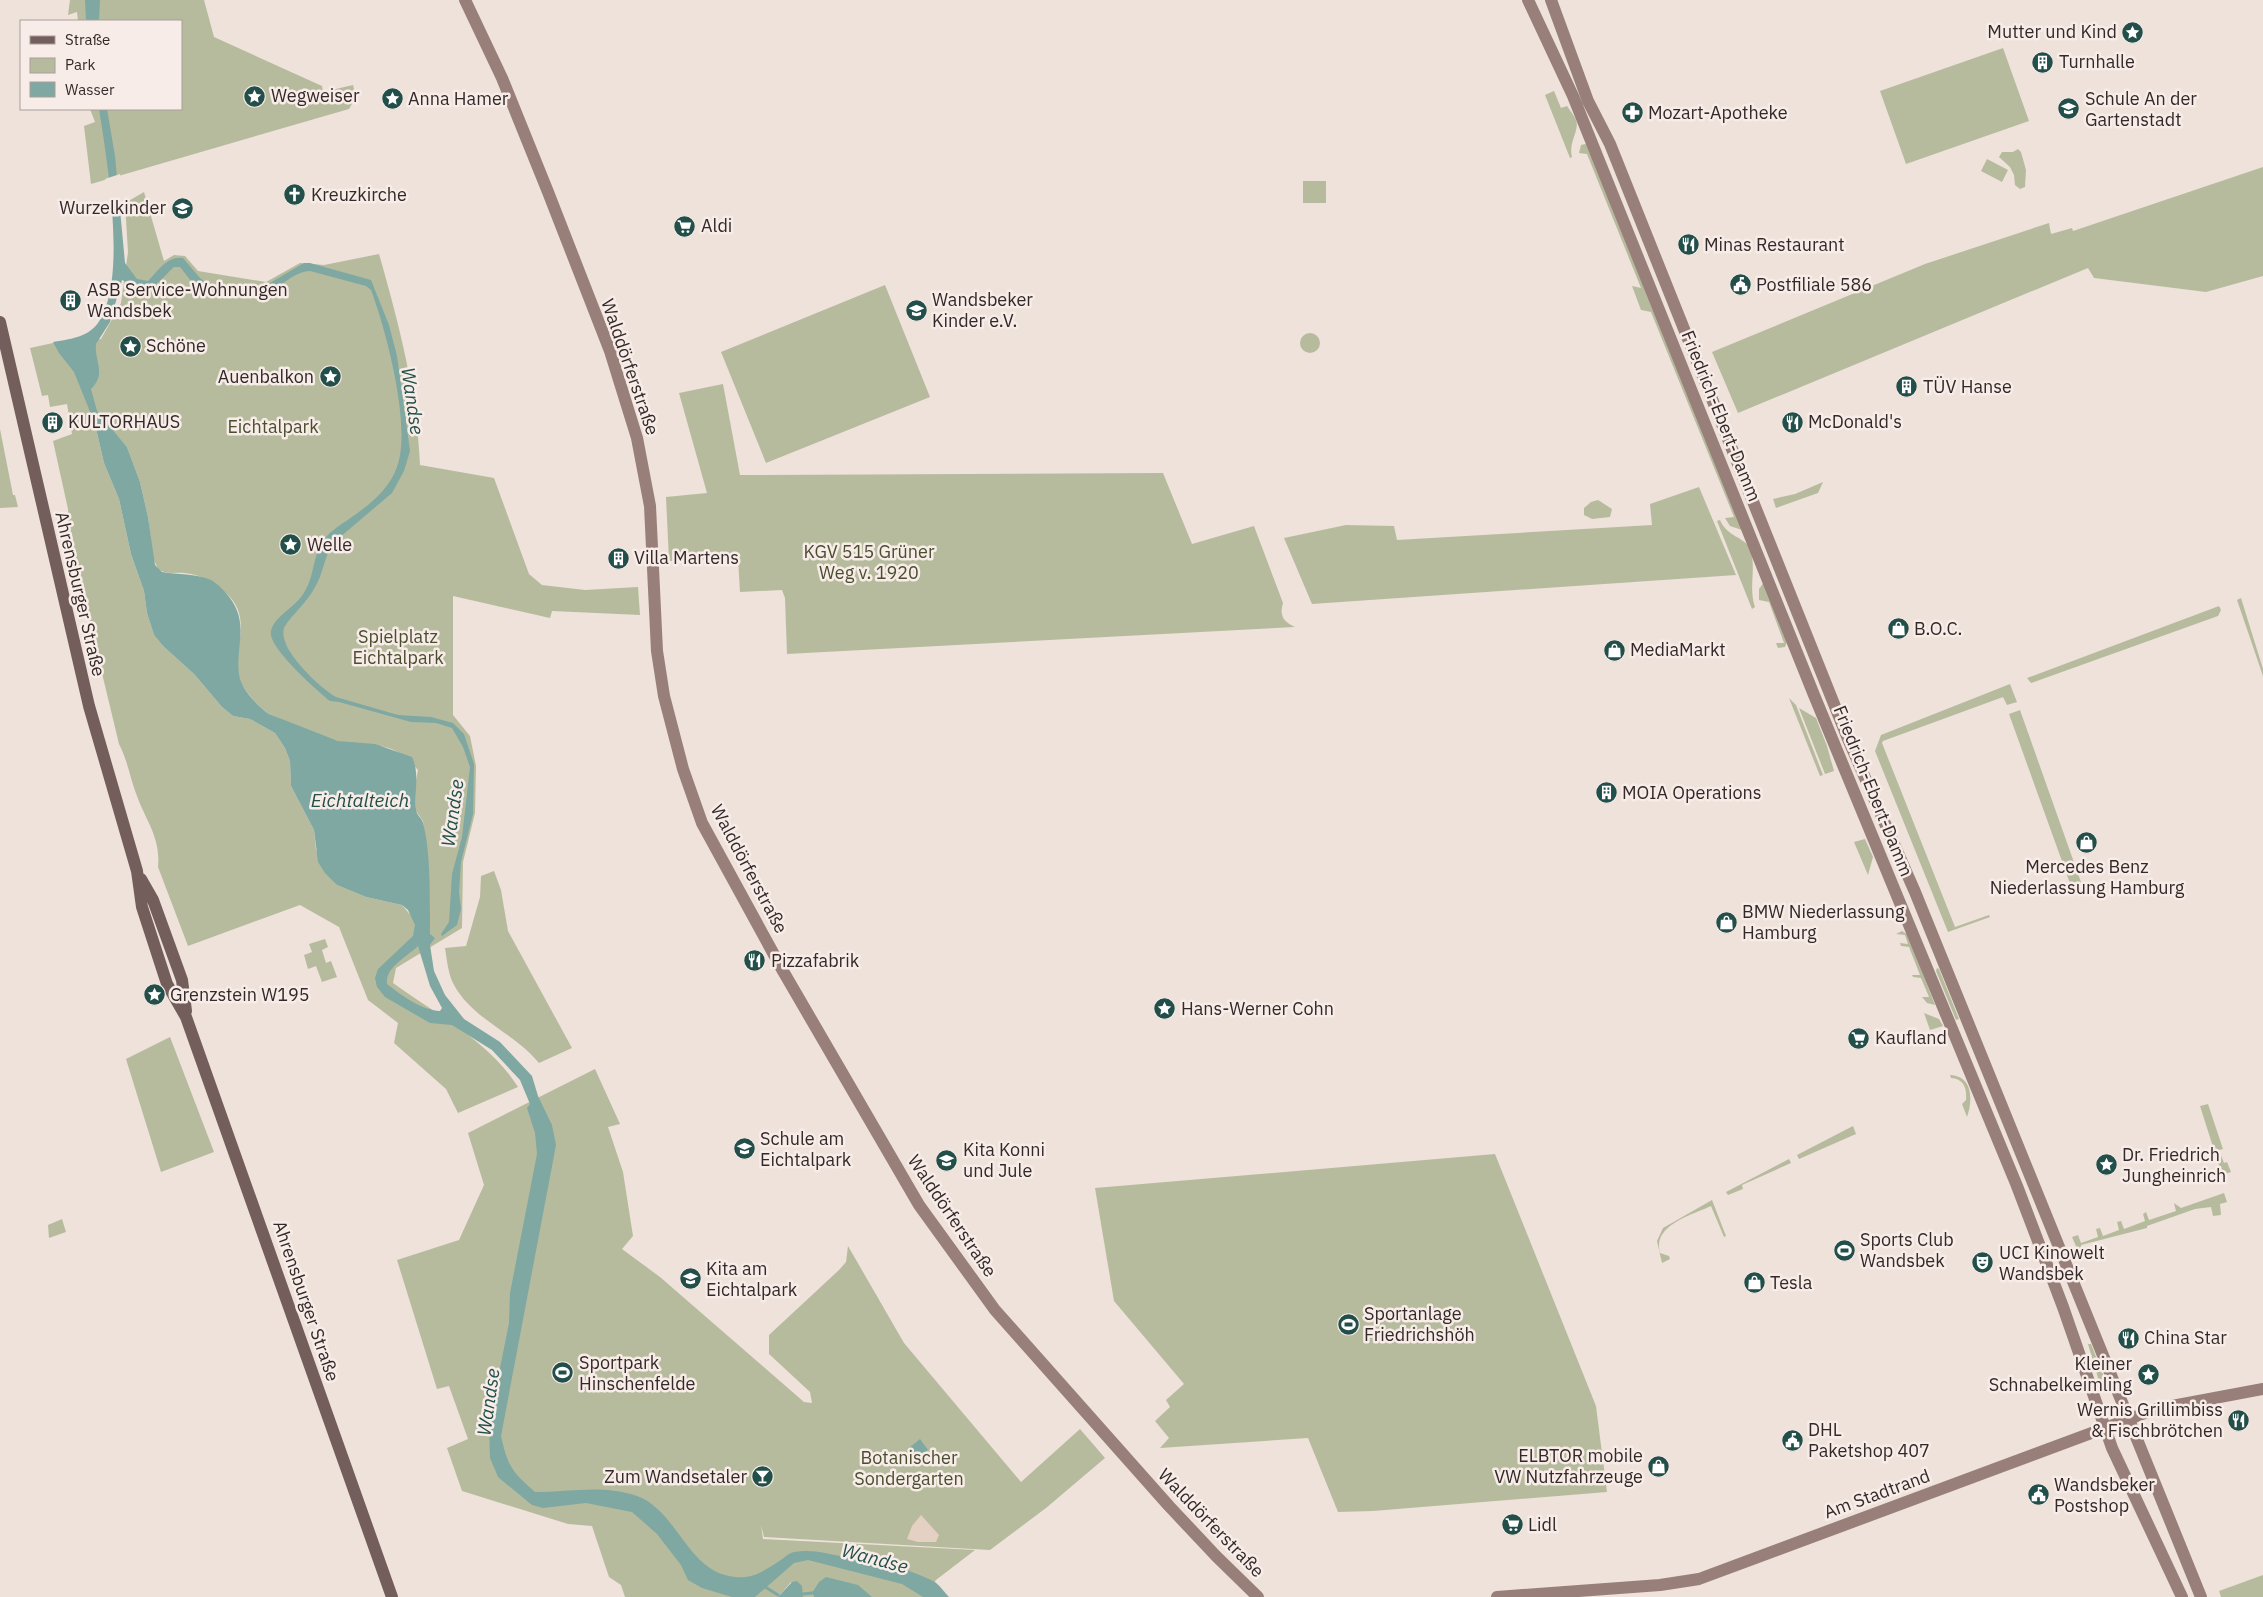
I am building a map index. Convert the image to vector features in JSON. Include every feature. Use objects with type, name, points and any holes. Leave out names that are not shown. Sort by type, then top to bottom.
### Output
[{"type":"main road","name":"Walddörferstraße","points":[[465,0],[502,78],[548,192],[610,351],[637,438],[650,506],[657,651],[664,696],[683,769],[702,823],[778,963],[919,1204],[995,1310],[1203,1542],[1258,1597]]},
{"type":"main road","name":"Friedrich-Ebert-Damm","points":[[1528,0],[1573,96],[1814,695],[2017,1186],[2063,1307],[2105,1429],[2126,1481],[2161,1549],[2182,1597]]},
{"type":"main road","name":"Friedrich-Ebert-Damm","points":[[1551,0],[1588,100],[1614,152],[1848,739],[1914,892],[2201,1597]]},
{"type":"main road","name":"Ahrensburger Straße","points":[[0,322],[89,706],[136,871],[153,900],[182,980],[186,1017],[392,1597]]},
{"type":"main road","name":"Am Stadtrand","points":[[1497,1597],[1660,1585],[1699,1579],[2156,1409],[2263,1389]]},
{"type":"green space","points":[[70,0],[204,0],[214,37],[322,86],[323,92],[353,85],[356,97],[349,109],[91,184],[84,126],[95,122],[90,110],[182,110],[182,20],[78,20],[77,12],[68,15]]},
{"type":"green space","points":[[2003,48],[2029,121],[1906,164],[1880,91]]},
{"type":"green space","points":[[1554,91],[1561,108],[1567,106],[1577,124],[1571,152],[1572,157],[1570,158],[1545,95]]},
{"type":"green space","points":[[1585,144],[1742,530],[1730,526],[1725,518],[1734,517],[1651,312],[1641,310],[1632,286],[1641,288],[1587,154],[1579,153],[1581,145]]},
{"type":"green space","points":[[2018,149],[2021,152],[2026,170],[2025,187],[2020,189],[2015,185],[2014,175],[2010,167],[1999,157],[2002,152],[2013,152]]},
{"type":"green space","points":[[1987,159],[2008,170],[2002,182],[1981,171]]},
{"type":"green space","points":[[2263,167],[2263,276],[2206,292],[2094,278],[2088,268],[1738,413],[1712,352],[1925,264],[2049,223],[2051,234],[2072,228],[2073,231]]},
{"type":"green space","points":[[1303,181],[1326,181],[1326,203],[1303,203]]},
{"type":"green space","name":"Eichtalpark","points":[[144,192],[164,261],[174,255],[185,256],[198,271],[266,282],[300,263],[324,265],[379,254],[406,359],[415,412],[420,465],[494,478],[529,574],[542,585],[585,590],[638,587],[640,615],[552,611],[550,618],[453,596],[453,715],[470,736],[476,766],[475,813],[463,862],[462,928],[396,968],[393,983],[477,1042],[493,1056],[518,1087],[458,1113],[446,1089],[394,1043],[398,1023],[368,1000],[339,927],[300,905],[188,946],[158,867],[155,838],[132,783],[125,757],[119,744],[69,536],[68,509],[53,441],[72,434],[67,404],[50,407],[48,395],[42,396],[30,348],[53,343],[101,339],[121,303],[128,252],[125,203]],"holes":[[[104,420],[127,447],[140,482],[148,517],[153,558],[158,569],[167,573],[190,574],[206,579],[221,588],[235,603],[241,626],[237,661],[238,672],[241,683],[254,700],[269,714],[321,736],[338,741],[389,748],[408,759],[418,770],[415,786],[416,811],[423,821],[429,884],[430,922],[413,918],[402,905],[366,897],[337,885],[316,850],[314,830],[291,786],[290,761],[285,748],[275,733],[250,719],[233,716],[222,707],[194,674],[163,646],[154,635],[147,613],[144,591],[131,554],[119,499],[104,463],[95,424]]]},
{"type":"green space","points":[[885,285],[930,397],[766,463],[721,352]]},
{"type":"green space","points":[[1310,333],[1317,336],[1320,343],[1317,350],[1310,353],[1303,350],[1300,343],[1303,336]]},
{"type":"green space","name":"KGV 515 Grüner Weg v. 1920","points":[[723,384],[740,475],[1163,473],[1192,544],[1254,526],[1283,603],[1283,618],[1295,627],[787,654],[785,598],[782,590],[740,592],[738,558],[669,561],[666,497],[707,493],[679,393]]},
{"type":"green space","points":[[0,429],[13,495],[15,495],[18,507],[0,508]]},
{"type":"green space","points":[[1823,482],[1818,493],[1776,508],[1773,499],[1795,494]]},
{"type":"green space","points":[[1699,487],[1736,575],[1312,604],[1284,538],[1346,525],[1394,526],[1397,540],[1652,525],[1650,504]]},
{"type":"green space","points":[[1598,500],[1612,509],[1610,517],[1592,519],[1584,515],[1584,508],[1591,502]]},
{"type":"green space","points":[[1720,520],[1731,534],[1744,542],[1750,549],[1753,563],[1752,592],[1755,607],[1752,609],[1717,521]]},
{"type":"green space","points":[[1764,582],[1787,642],[1785,647],[1778,648],[1776,643],[1784,643],[1769,602],[1759,600],[1759,589]]},
{"type":"green space","points":[[2241,598],[2263,669],[2263,676],[2237,600]]},
{"type":"green space","points":[[2219,606],[2221,610],[2218,616],[2031,683],[2027,678]]},
{"type":"green space","points":[[2010,684],[2017,702],[2007,705],[2003,697],[1883,741],[1882,743],[1955,927],[1989,915],[1990,917],[1948,932],[1875,751],[1881,735]]},
{"type":"green space","points":[[1789,698],[1796,705],[1823,775],[1820,776]]},
{"type":"green space","points":[[1799,708],[1816,718],[1834,771],[1825,774]]},
{"type":"green space","points":[[2020,710],[2082,885],[2072,889],[2009,714]]},
{"type":"green space","points":[[1865,839],[1873,857],[1868,875],[1854,842]]},
{"type":"green space","points":[[494,871],[501,890],[508,931],[572,1048],[539,1063],[529,1052],[472,1008],[454,985],[449,972],[445,948],[466,946],[480,897],[481,876]]},
{"type":"green space","points":[[1902,931],[1908,935],[1935,1005],[1927,1003],[1922,997],[1929,997],[1921,978],[1913,977],[1912,975],[1920,975],[1909,947],[1901,946],[1900,943],[1908,944],[1905,935],[1896,934]]},
{"type":"green space","points":[[325,939],[328,947],[322,950],[326,963],[331,961],[337,977],[322,982],[316,966],[308,969],[304,955],[312,952],[309,944]]},
{"type":"green space","points":[[1937,968],[1959,1019],[1956,1020],[1936,971]]},
{"type":"green space","points":[[1924,1013],[1939,1019],[1943,1026],[1930,1030]]},
{"type":"green space","points":[[170,1037],[214,1152],[161,1172],[126,1059]]},
{"type":"green space","name":"Botanischer Sondergarten","points":[[595,1069],[620,1124],[608,1127],[623,1172],[633,1236],[622,1249],[660,1277],[804,1402],[812,1403],[810,1392],[769,1354],[769,1335],[839,1270],[846,1262],[848,1246],[904,1343],[1021,1482],[1080,1429],[1105,1458],[1046,1508],[990,1550],[764,1537],[761,1525],[763,1539],[975,1550],[936,1580],[923,1597],[872,1597],[812,1593],[814,1597],[803,1597],[791,1582],[778,1597],[625,1597],[621,1585],[609,1577],[592,1526],[568,1524],[462,1491],[447,1448],[468,1439],[449,1386],[437,1389],[397,1260],[459,1240],[484,1185],[468,1133]]},
{"type":"green space","points":[[1950,1075],[1958,1076],[1967,1084],[1970,1103],[1967,1117],[1962,1104],[1966,1100],[1964,1085],[1959,1080],[1951,1078]]},
{"type":"green space","points":[[2208,1104],[2223,1149],[2219,1150],[2224,1163],[2227,1162],[2231,1172],[2222,1175],[2200,1106]]},
{"type":"green space","points":[[1853,1126],[1856,1134],[1799,1159],[1797,1155]]},
{"type":"green space","name":"Sportanlage Friedrichshöh","points":[[1495,1154],[1596,1406],[1607,1492],[1373,1511],[1338,1512],[1308,1438],[1160,1448],[1169,1438],[1155,1421],[1170,1407],[1166,1400],[1184,1384],[1114,1301],[1095,1188]]},
{"type":"green space","points":[[1789,1159],[1791,1163],[1742,1185],[1743,1189],[1728,1195],[1726,1192]]},
{"type":"green space","points":[[2224,1193],[2227,1202],[2220,1204],[2221,1215],[2213,1216],[2211,1207],[2195,1209],[2147,1226],[2147,1228],[2081,1245],[2082,1251],[2079,1253],[2072,1237],[2078,1235],[2081,1243],[2098,1237],[2096,1229],[2100,1228],[2103,1236],[2119,1230],[2117,1222],[2121,1221],[2124,1229],[2145,1221],[2143,1214],[2146,1212],[2149,1220],[2176,1211],[2174,1203],[2181,1208]]},
{"type":"green space","points":[[1712,1200],[1726,1236],[1724,1237],[1711,1206],[1684,1217],[1675,1222],[1662,1235],[1659,1243],[1660,1253],[1669,1256],[1670,1259],[1662,1263],[1657,1241],[1663,1228]]},
{"type":"green space","points":[[62,1219],[66,1232],[49,1238],[48,1225]]},
{"type":"green space","points":[[2088,1344],[2091,1344],[2108,1387],[2101,1388]]},
{"type":"green space","points":[[2263,1575],[2263,1597],[2221,1597],[2219,1591]]},
{"type":"shaded area","points":[[921,1515],[939,1535],[936,1542],[918,1542],[907,1539],[912,1526]]},
{"type":"water","points":[[85,0],[100,0],[99,20],[86,20]]},
{"type":"water","name":"Eichtalteich","points":[[99,110],[107,110],[115,156],[125,263],[137,279],[148,281],[168,261],[183,258],[200,278],[208,284],[246,289],[263,287],[304,263],[310,263],[371,280],[389,325],[397,356],[410,451],[404,471],[392,493],[333,543],[317,584],[285,626],[283,634],[286,644],[300,666],[336,697],[398,715],[431,717],[453,723],[464,734],[474,764],[473,814],[461,862],[459,892],[461,909],[457,925],[442,936],[441,934],[449,922],[452,874],[462,837],[470,767],[463,747],[452,728],[436,723],[411,722],[330,701],[285,658],[272,638],[271,631],[276,621],[298,601],[305,591],[311,578],[318,551],[327,536],[377,497],[389,483],[397,467],[401,450],[399,404],[390,353],[371,290],[366,286],[310,271],[299,273],[269,292],[254,295],[199,291],[180,267],[174,267],[151,287],[140,287],[122,280],[110,322],[96,344],[99,372],[96,383],[91,389],[97,411],[127,447],[140,482],[148,517],[155,565],[162,572],[193,575],[211,580],[226,593],[236,609],[241,629],[238,668],[240,679],[252,699],[269,714],[338,741],[375,744],[412,757],[416,770],[416,810],[422,820],[426,835],[430,877],[430,934],[435,938],[430,945],[434,971],[445,995],[464,1019],[500,1042],[532,1076],[538,1096],[552,1125],[556,1145],[501,1436],[512,1468],[535,1492],[599,1489],[625,1492],[637,1496],[650,1503],[662,1513],[702,1562],[715,1571],[729,1576],[751,1576],[763,1571],[789,1554],[801,1551],[814,1551],[879,1563],[912,1572],[935,1582],[949,1597],[923,1597],[902,1584],[808,1560],[794,1563],[755,1597],[732,1597],[702,1588],[688,1580],[681,1565],[657,1534],[632,1512],[586,1503],[543,1508],[532,1505],[498,1477],[490,1458],[489,1423],[509,1323],[510,1293],[537,1154],[535,1133],[527,1108],[530,1104],[520,1080],[492,1050],[452,1025],[430,1023],[385,997],[377,987],[375,978],[378,969],[413,936],[415,925],[408,910],[402,905],[366,897],[337,885],[325,873],[318,862],[314,830],[291,786],[290,761],[285,748],[275,733],[250,719],[233,716],[222,707],[194,674],[163,646],[154,635],[147,613],[144,591],[131,554],[119,499],[104,463],[95,424],[74,372],[53,342],[71,339],[89,332],[98,323],[107,304],[112,279],[114,250],[110,188]],"holes":[[[418,946],[430,986],[442,1008],[440,1011],[419,1005],[387,984],[389,972],[393,967]]]},
{"type":"water","points":[[920,1439],[928,1450],[917,1459],[909,1448]]},
{"type":"water","points":[[826,1577],[858,1585],[872,1597],[814,1597],[812,1593],[819,1582]]},
{"type":"water","points":[[797,1581],[802,1586],[803,1597],[778,1597],[792,1582]]},
{"type":"pier","points":[[120,174],[123,200],[108,204],[105,179]]},
{"type":"waterway","points":[[762,1585],[778,1595]]},
{"type":"waterway","points":[[803,1594],[812,1593]]},
{"type":"place","name":"Mutter und Kind","points":[[2133,32]]},
{"type":"place","name":"Turnhalle","points":[[2043,62]]},
{"type":"place","name":"Wegweiser","points":[[255,96]]},
{"type":"place","name":"Anna Hamer","points":[[392,99]]},
{"type":"place","name":"Schule An der Gartenstadt","points":[[2069,109]]},
{"type":"place","name":"Mozart-Apotheke","points":[[1632,113]]},
{"type":"place","name":"Kreuzkirche","points":[[295,195]]},
{"type":"place","name":"Wurzelkinder","points":[[182,208]]},
{"type":"place","name":"Aldi","points":[[685,226]]},
{"type":"place","name":"Minas Restaurant","points":[[1688,245]]},
{"type":"place","name":"Postfiliale 586","points":[[1740,285]]},
{"type":"place","name":"ASB Service-Wohnungen Wandsbek","points":[[71,300]]},
{"type":"place","name":"Wandsbeker Kinder e.V.","points":[[916,310]]},
{"type":"place","name":"Schöne","points":[[130,346]]},
{"type":"place","name":"Auenbalkon","points":[[330,377]]},
{"type":"place","name":"TÜV Hanse","points":[[1907,387]]},
{"type":"place","name":"KULTORHAUS","points":[[52,422]]},
{"type":"place","name":"McDonald's","points":[[1792,422]]},
{"type":"place","name":"Welle","points":[[291,545]]},
{"type":"place","name":"Villa Martens","points":[[618,558]]},
{"type":"place","name":"B.O.C.","points":[[1898,629]]},
{"type":"place","name":"MediaMarkt","points":[[1614,650]]},
{"type":"place","name":"MOIA Operations","points":[[1606,793]]},
{"type":"place","name":"Mercedes Benz Niederlassung Hamburg","points":[[2087,842]]},
{"type":"place","name":"BMW Niederlassung Hamburg","points":[[1726,922]]},
{"type":"place","name":"Pizzafabrik","points":[[755,961]]},
{"type":"place","name":"Grenzstein W195","points":[[154,995]]},
{"type":"place","name":"Hans-Werner Cohn","points":[[1165,1009]]},
{"type":"place","name":"Kaufland","points":[[1859,1038]]},
{"type":"place","name":"Schule am Eichtalpark","points":[[744,1149]]},
{"type":"place","name":"Kita Konni und Jule","points":[[947,1160]]},
{"type":"place","name":"Dr. Friedrich Jungheinrich","points":[[2106,1165]]},
{"type":"place","name":"Sports Club Wandsbek","points":[[1844,1250]]},
{"type":"place","name":"UCI Kinowelt Wandsbek","points":[[1983,1263]]},
{"type":"place","name":"Kita am Eichtalpark","points":[[690,1279]]},
{"type":"place","name":"Tesla","points":[[1754,1283]]},
{"type":"place","name":"Sportanlage Friedrichshöh","points":[[1348,1324]]},
{"type":"place","name":"China Star","points":[[2128,1338]]},
{"type":"place","name":"Sportpark Hinschenfelde","points":[[563,1373]]},
{"type":"place","name":"Kleiner Schnabelkeimling","points":[[2148,1374]]},
{"type":"place","name":"Wernis Grillimbiss & Fischbrötchen","points":[[2239,1420]]},
{"type":"place","name":"DHL Paketshop 407","points":[[1792,1440]]},
{"type":"place","name":"ELBTOR mobile VW Nutzfahrzeuge","points":[[1659,1466]]},
{"type":"place","name":"Zum Wandsetaler","points":[[763,1477]]},
{"type":"place","name":"Wandsbeker Postshop","points":[[2038,1495]]},
{"type":"place","name":"Lidl","points":[[1512,1525]]},
{"type":"water label","name":"Wandse","points":[[413,401]]},
{"type":"water label","name":"Wandse","points":[[452,813]]},
{"type":"water label","name":"Wandse","points":[[488,1402]]},
{"type":"water label","name":"Wandse","points":[[875,1558]]},
{"type":"park label","name":"Spielplatz Eichtalpark","points":[[398,648]]}]
